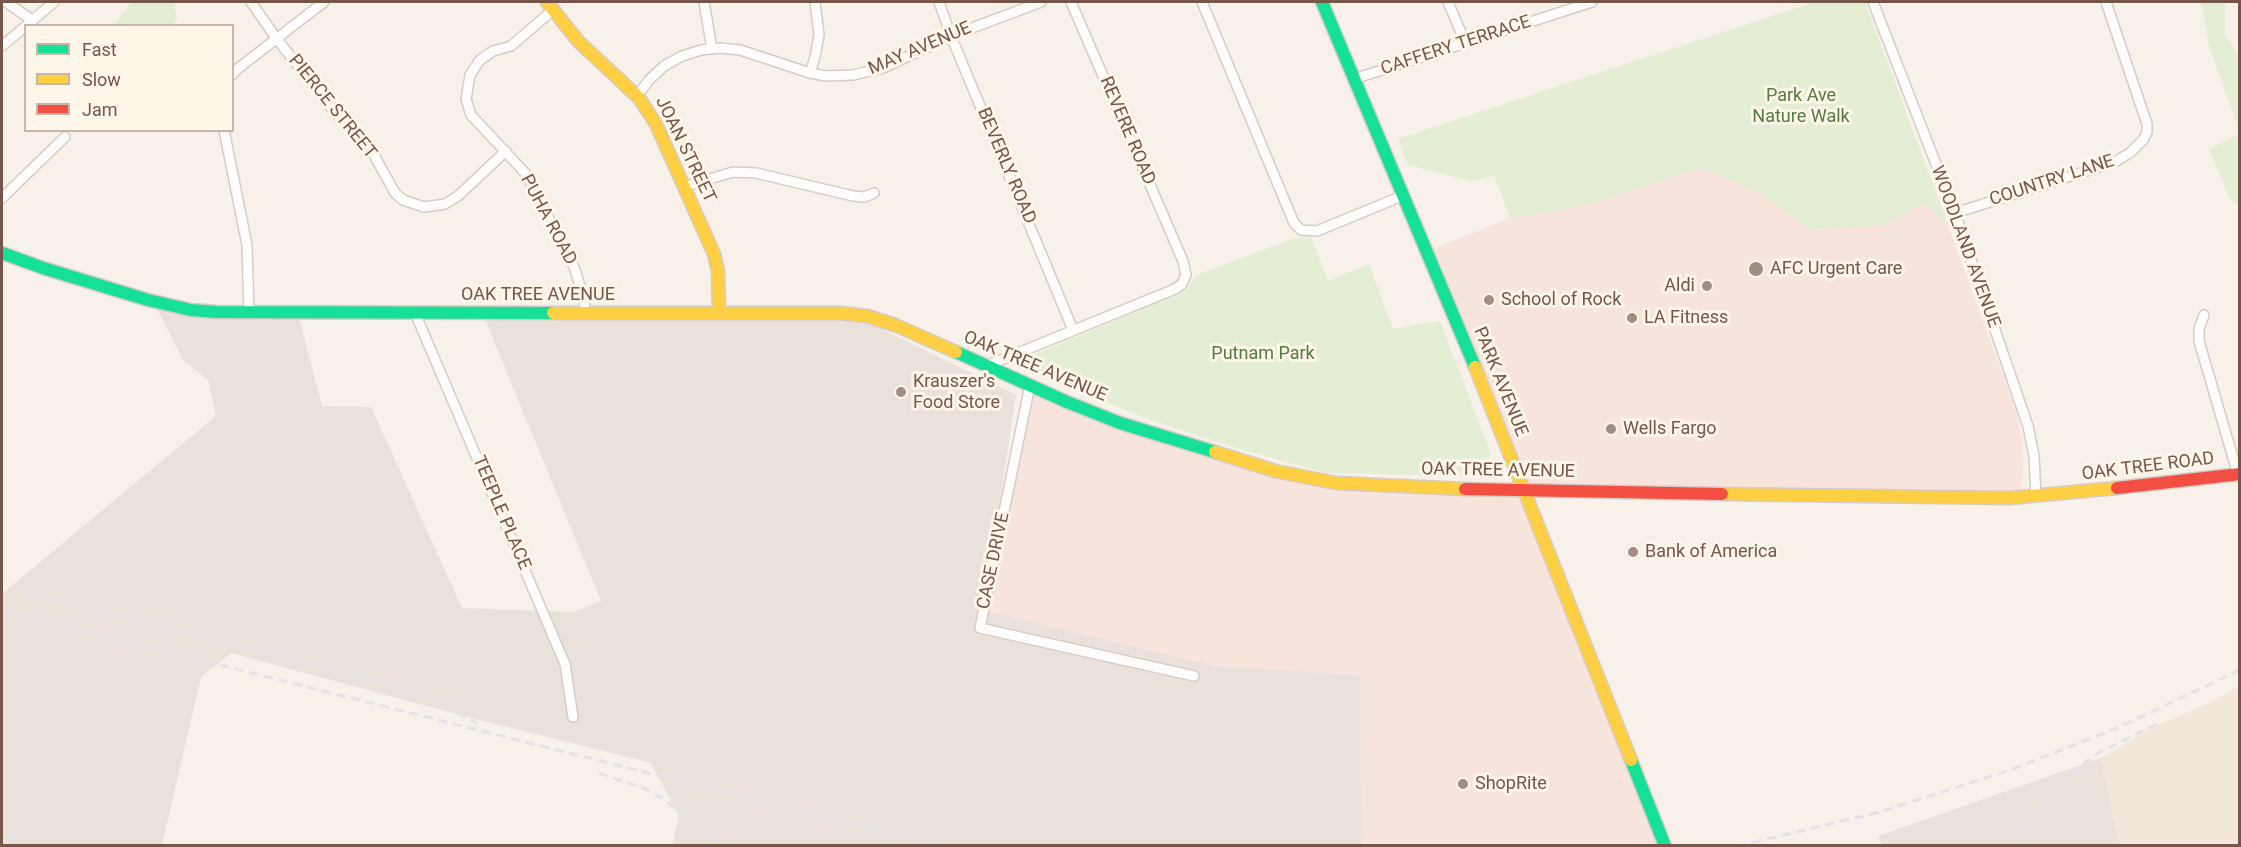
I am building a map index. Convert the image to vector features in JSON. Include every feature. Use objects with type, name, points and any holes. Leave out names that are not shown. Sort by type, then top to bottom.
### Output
[{"type":"street","points":[[6,2],[28,24],[54,2]]},
{"type":"street","name":"PIERCE STREET","points":[[251,2],[276,38],[338,115],[369,146],[395,193],[403,200],[424,207],[445,204],[458,196],[506,151]]},
{"type":"street","points":[[234,72],[324,2]]},
{"type":"street","points":[[704,2],[712,49]]},
{"type":"street","points":[[810,74],[819,35],[815,2]]},
{"type":"street","name":"BEVERLY ROAD","points":[[939,2],[1073,330]]},
{"type":"street","name":"MAY AVENUE","points":[[637,96],[649,80],[673,61],[691,53],[712,49],[740,50],[810,74],[839,76],[866,73],[883,68],[951,36],[1041,2]]},
{"type":"street","name":"REVERE ROAD","points":[[1071,2],[1183,261],[1186,275],[1182,284],[1175,289],[1073,330]]},
{"type":"street","points":[[1202,2],[1294,223],[1301,230],[1317,231],[1402,196]]},
{"type":"street","name":"PARK AVENUE","points":[[1322,2],[1402,196],[1442,285],[1663,842]]},
{"type":"street","points":[[1448,2],[1465,42]]},
{"type":"street","name":"CAFFERY TERRACE","points":[[1354,79],[1573,5],[1592,2]]},
{"type":"street","name":"WOODLAND AVENUE","points":[[1873,2],[1954,213],[2028,426],[2034,456],[2036,497]]},
{"type":"street","name":"COUNTRY LANE","points":[[1954,213],[2115,162],[2131,152],[2143,140],[2147,132],[2147,124],[2106,2]]},
{"type":"street","name":"JOAN STREET","points":[[550,5],[579,42],[637,96],[656,124],[714,254],[718,271],[719,313]]},
{"type":"street","name":"PUHA ROAD","points":[[550,5],[512,46],[493,51],[480,60],[470,75],[466,99],[471,115],[526,174],[563,245],[578,280],[586,313]]},
{"type":"street","points":[[2,46],[24,27]]},
{"type":"street","points":[[224,132],[247,245],[249,313]]},
{"type":"street","points":[[2,198],[65,137]]},
{"type":"street","points":[[683,187],[733,171],[756,173],[853,196],[864,197],[874,193]]},
{"type":"street","name":"OAK TREE AVENUE","points":[[2,253],[43,268],[169,306],[209,312],[839,313],[867,316],[895,325],[1030,385],[1145,432],[1308,478],[1368,485],[1523,491],[1966,498],[2060,495]]},
{"type":"street","name":"TEEPLE PLACE","points":[[415,313],[565,664],[573,717]]},
{"type":"street","points":[[2204,315],[2199,329],[2199,341],[2239,474]]},
{"type":"street","points":[[986,366],[1073,330]]},
{"type":"street","name":"CASE DRIVE","points":[[1030,385],[980,628],[1194,676]]},
{"type":"street","name":"OAK TREE ROAD","points":[[2060,495],[2239,474]]},
{"type":"shaded area","points":[[1701,167],[1762,194],[1811,230],[1883,225],[1923,203],[1948,225],[2016,411],[2022,441],[2021,498],[1523,491],[1427,251],[1510,218],[1588,204]]},
{"type":"shaded area","points":[[156,306],[298,314],[322,406],[371,407],[462,608],[573,612],[601,601],[484,317],[862,319],[1016,395],[983,610],[1215,666],[1360,675],[1361,845],[672,845],[679,816],[651,763],[471,718],[231,653],[201,677],[162,845],[2,846],[2,592],[216,416],[208,380],[183,360]]},
{"type":"shaded area","points":[[1030,385],[1067,402],[1307,478],[1523,491],[1665,845],[1361,845],[1360,675],[1215,666],[983,610]]},
{"type":"shaded area","points":[[2239,686],[2239,845],[2119,845],[2101,758],[2150,729],[2211,702]]},
{"type":"shaded area","points":[[2101,758],[2119,845],[1882,846],[1878,836]]},
{"type":"green space","points":[[132,2],[174,2],[177,19],[173,24],[114,24]]},
{"type":"green space","name":"Park Ave Nature Walk","points":[[1814,2],[1865,2],[1948,225],[1923,203],[1883,225],[1811,230],[1762,194],[1701,167],[1588,204],[1510,218],[1494,176],[1470,181],[1408,165],[1398,139]]},
{"type":"green space","points":[[2201,2],[2225,2],[2225,34],[2239,56],[2239,130],[2210,50]]},
{"type":"green space","points":[[2239,134],[2239,207],[2230,199],[2209,149]]},
{"type":"green space","name":"Putnam Park","points":[[1297,237],[1311,237],[1328,281],[1369,264],[1393,329],[1440,321],[1491,454],[1477,476],[1326,473],[1226,445],[1137,415],[1015,363],[1186,290],[1197,275]]},
{"type":"railway","points":[[25,592],[405,688],[477,723]]},
{"type":"railway","points":[[2,610],[851,824],[953,846]]},
{"type":"railway","points":[[1738,846],[1880,812],[2013,769],[2117,728],[2240,670]]},
{"type":"railway","points":[[2020,846],[2030,825],[2064,778],[2100,752],[2161,722]]},
{"type":"railway","points":[[599,773],[646,789],[663,799],[725,846]]},
{"type":"traffic: fast","points":[[1322,2],[1475,367]]},
{"type":"traffic: fast","points":[[2,253],[148,300],[191,310],[553,313]]},
{"type":"traffic: fast","points":[[956,352],[1120,423],[1215,452]]},
{"type":"traffic: fast","points":[[1631,760],[1665,846]]},
{"type":"traffic: slow","points":[[547,2],[579,42],[639,98],[656,124],[714,254],[718,271],[719,313]]},
{"type":"traffic: slow","points":[[553,313],[839,313],[867,316],[895,325],[956,352]]},
{"type":"traffic: slow","points":[[1475,367],[1631,760]]},
{"type":"traffic: slow","points":[[1215,452],[1275,471],[1336,483],[1465,489]]},
{"type":"traffic: slow","points":[[1722,494],[2009,498],[2117,488]]},
{"type":"traffic: jam","points":[[2117,488],[2240,474]]},
{"type":"traffic: jam","points":[[1465,489],[1722,494]]},
{"type":"place","name":"AFC Urgent Care","points":[[1756,269]]},
{"type":"place","name":"Aldi","points":[[1707,286]]},
{"type":"place","name":"School of Rock","points":[[1489,300]]},
{"type":"place","name":"LA Fitness","points":[[1632,318]]},
{"type":"place","name":"Krauszer's Food Store","points":[[901,392]]},
{"type":"place","name":"Wells Fargo","points":[[1611,429]]},
{"type":"place","name":"Bank of America","points":[[1633,552]]},
{"type":"place","name":"ShopRite","points":[[1463,784]]}]
